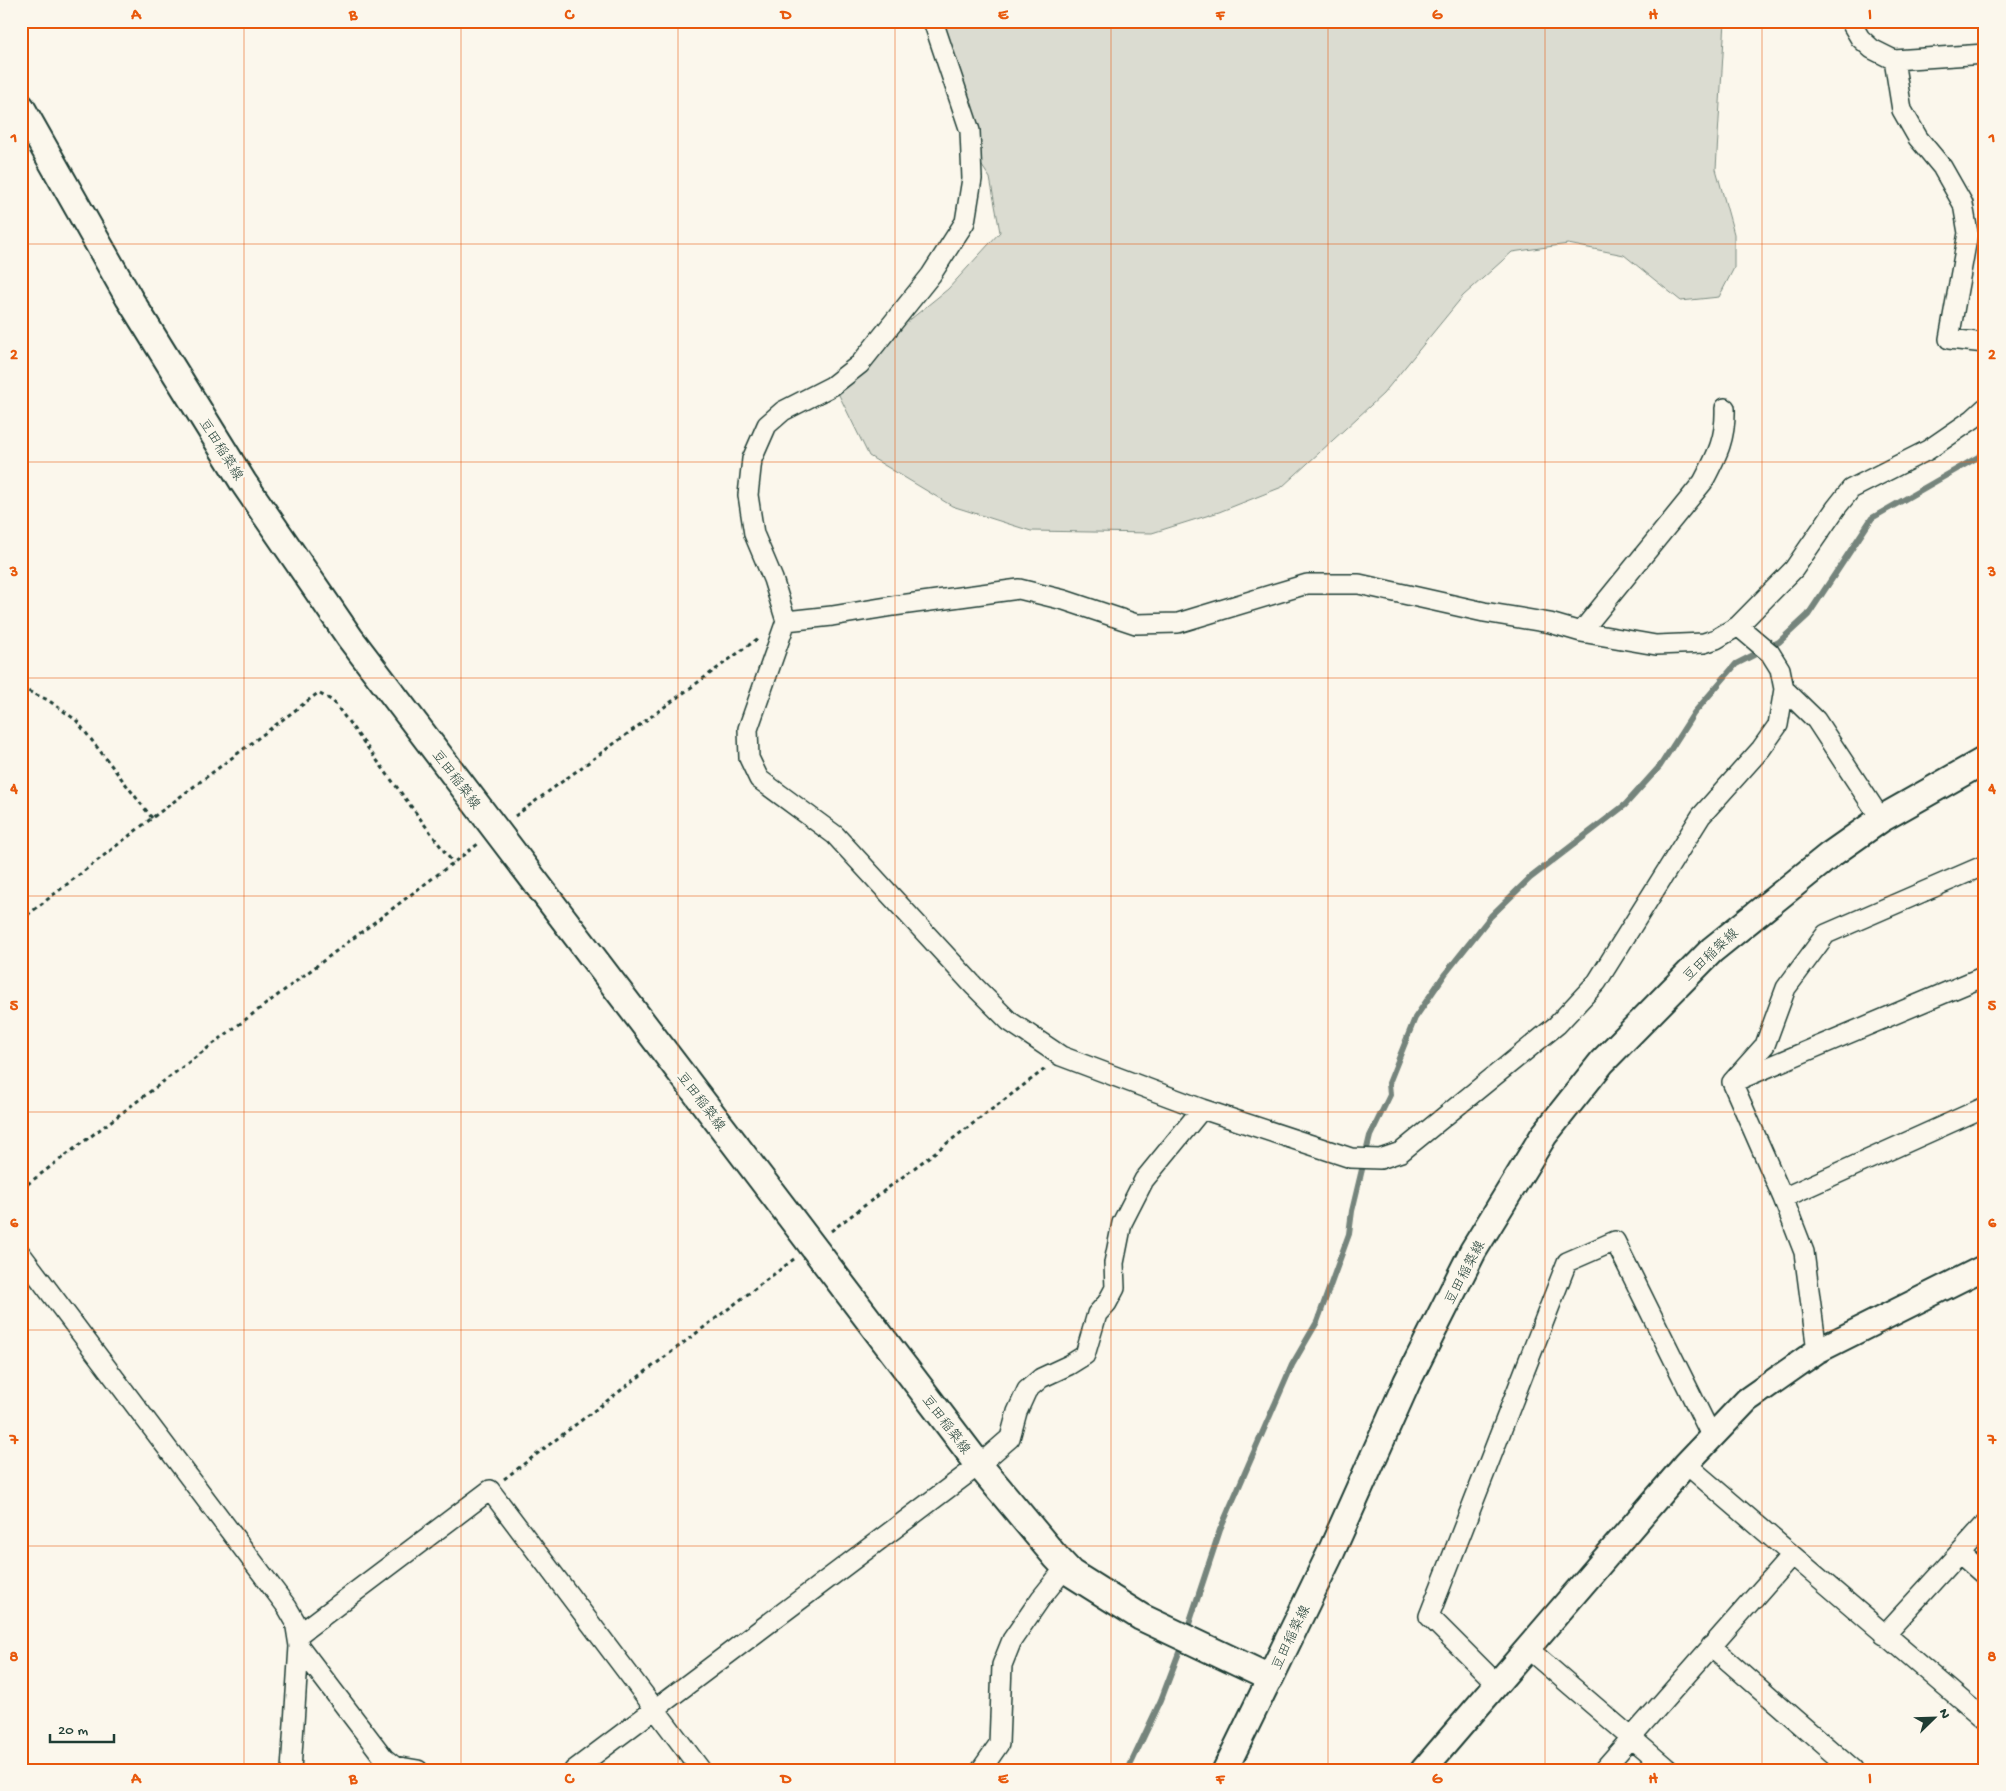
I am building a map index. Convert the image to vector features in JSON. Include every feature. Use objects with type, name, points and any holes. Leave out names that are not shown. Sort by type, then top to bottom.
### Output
[{"type":"main road","name":"豆田稲築線","points":[[21,107],[129,298],[243,482],[350,638],[979,1465],[1068,1570],[1141,1617],[1270,1678],[1332,1550],[1416,1364],[1473,1251],[1544,1136],[1602,1062],[1712,950],[1780,893],[1881,819],[1985,760]]},
{"type":"street","points":[[934,21],[970,131],[972,179],[965,222],[931,275],[860,364],[832,386],[783,412],[768,425],[752,459],[748,495],[754,534],[773,579],[786,620],[748,729],[750,758],[759,779],[835,835],[974,986],[1009,1021],[1061,1056],[1202,1109],[1351,1158],[1380,1159],[1401,1152],[1557,1025],[1597,982],[1702,816],[1761,749],[1778,726],[1784,690],[1780,669],[1770,653],[1738,626]]},
{"type":"street","points":[[1850,21],[1860,38],[1872,49],[1894,60],[1985,54]]},
{"type":"street","points":[[1894,60],[1902,110],[1918,138],[1942,167],[1963,204],[1968,233],[1949,339],[1985,343]]},
{"type":"street","points":[[1581,632],[1703,482],[1717,455],[1726,428],[1725,408]]},
{"type":"street","points":[[786,620],[832,616],[1019,588],[1064,600],[1136,624],[1178,623],[1307,584],[1359,584],[1484,612],[1550,623],[1581,632],[1656,645],[1704,643],[1716,639],[1738,626],[1794,569],[1851,489],[1928,450],[1973,419],[1985,408]]},
{"type":"street","points":[[1784,690],[1816,720],[1881,819]]},
{"type":"street","points":[[1732,1082],[1765,1045],[1786,988],[1826,934],[1985,865]]},
{"type":"street","points":[[1732,1082],[1985,976]]},
{"type":"street","points":[[1732,1082],[1783,1198],[1804,1252],[1817,1351]]},
{"type":"street","points":[[1783,1198],[1985,1107]]},
{"type":"street","points":[[574,1770],[979,1465],[1010,1438],[1017,1412],[1027,1390],[1041,1378],[1069,1366],[1085,1355],[1097,1314],[1107,1303],[1114,1288],[1114,1263],[1122,1223],[1144,1180],[1202,1109]]},
{"type":"street","points":[[1496,1683],[1429,1616],[1567,1262],[1615,1241],[1712,1437]]},
{"type":"street","points":[[21,1254],[287,1607],[295,1621],[299,1640],[291,1770]]},
{"type":"street","points":[[1423,1770],[1686,1464],[1747,1400],[1817,1351],[1985,1267]]},
{"type":"street","points":[[1686,1464],[1791,1556],[1985,1720]]},
{"type":"street","points":[[299,1640],[490,1490],[700,1770]]},
{"type":"street","points":[[1884,1635],[1985,1524]]},
{"type":"street","points":[[1959,1553],[1985,1576]]},
{"type":"street","points":[[1603,1770],[1791,1556]]},
{"type":"street","points":[[981,1770],[999,1744],[1002,1665],[1012,1640],[1041,1598],[1068,1570]]},
{"type":"street","points":[[299,1640],[384,1758],[394,1766],[418,1770]]},
{"type":"street","points":[[1711,1646],[1853,1770]]},
{"type":"street","points":[[1527,1648],[1669,1770]]},
{"type":"street","points":[[1225,1770],[1270,1678]]},
{"type":"path","points":[[21,1189],[495,830],[747,644],[786,620]]},
{"type":"path","points":[[21,688],[48,700],[76,720],[152,818]]},
{"type":"path","points":[[21,920],[318,693],[333,701],[453,863]]},
{"type":"path","points":[[490,1490],[1061,1056]]},
{"type":"shaded area","points":[[940,21],[1725,21],[1716,169],[1734,234],[1734,268],[1719,297],[1681,301],[1624,255],[1568,244],[1512,252],[1463,296],[1383,394],[1282,487],[1219,512],[1152,533],[1031,531],[952,506],[869,456],[837,391],[896,331],[948,289],[1000,232],[990,178],[960,133],[942,51]]},
{"type":"waterway","points":[[1186,1633],[1220,1530],[1292,1365],[1317,1322],[1349,1234],[1352,1211],[1370,1136],[1390,1095],[1389,1083],[1415,1018],[1445,974],[1491,916],[1530,878],[1625,805],[1660,766],[1694,713],[1736,664],[1779,642],[1808,615],[1872,518],[1985,453]]},
{"type":"waterway","points":[[1128,1770],[1161,1700],[1183,1642]]}]
